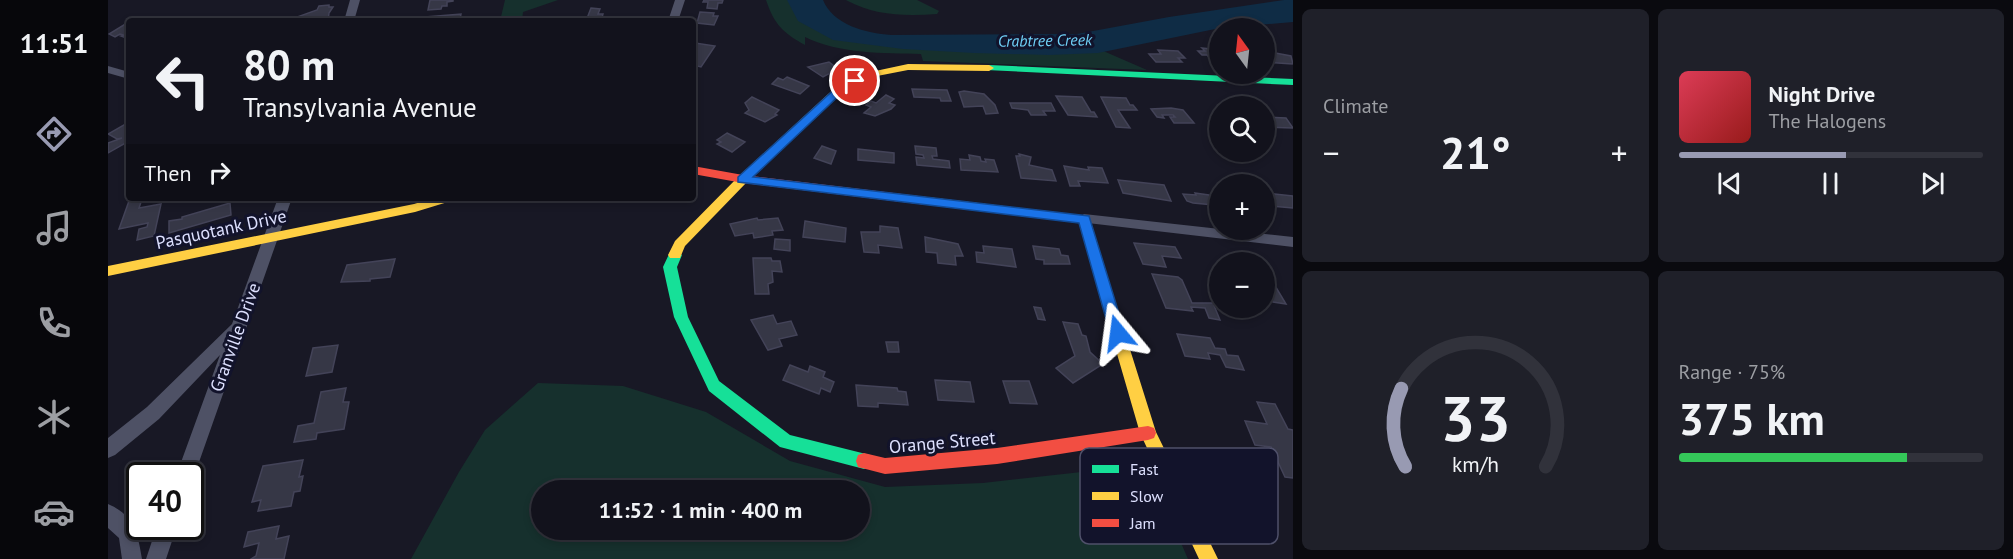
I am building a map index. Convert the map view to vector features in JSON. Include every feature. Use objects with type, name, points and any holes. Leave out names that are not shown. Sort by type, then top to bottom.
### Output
[{"type":"street","points":[[350,18],[355,0]]},
{"type":"street","points":[[674,18],[680,0]]},
{"type":"street","name":"Orange Street","points":[[1148,433],[997,456],[885,466],[786,442],[714,386],[681,317],[670,267],[680,244],[743,179],[841,88],[869,75],[908,67],[946,66],[1293,82]]},
{"type":"street","points":[[108,69],[126,75]]},
{"type":"street","points":[[696,171],[743,179],[1293,242]]},
{"type":"street","name":"Granville Drive","points":[[190,462],[284,201]]},
{"type":"street","name":"Pasquotank Drive","points":[[108,271],[415,208],[437,201]]},
{"type":"street","points":[[1084,219],[1148,433],[1155,448]]},
{"type":"street","points":[[108,450],[153,413],[238,325]]},
{"type":"street","points":[[108,514],[128,533],[132,559]]},
{"type":"street","points":[[156,559],[162,540]]},
{"type":"street","points":[[1202,544],[1209,559]]},
{"type":"green space","points":[[505,0],[558,0],[523,12],[522,18],[501,18]]},
{"type":"green space","points":[[766,0],[808,0],[830,26],[883,39],[1078,40],[1147,70],[923,61],[921,54],[847,50],[818,43],[805,37],[805,45],[780,27]]},
{"type":"green space","points":[[846,0],[917,0],[939,11],[937,14],[890,14],[868,9]]},
{"type":"green space","points":[[538,383],[623,386],[706,412],[790,461],[859,480],[531,480],[531,540],[870,540],[870,483],[885,487],[983,483],[1080,472],[1080,544],[1181,544],[1188,559],[411,559],[485,430]]},
{"type":"water","name":"Crabtree Creek","points":[[787,0],[823,0],[834,16],[842,22],[861,30],[891,35],[1077,34],[1169,17],[1293,0],[1293,22],[1275,23],[1275,18],[1209,18],[1209,30],[1098,53],[1049,55],[903,49],[833,40],[798,21]]},
{"type":"building","points":[[430,0],[453,1],[447,2],[447,6],[442,6],[441,9],[428,10]]},
{"type":"building","points":[[704,0],[723,0],[722,3],[718,3],[717,9],[707,8],[708,2],[703,2]]},
{"type":"building","points":[[319,6],[333,7],[328,18],[296,18],[317,10]]},
{"type":"building","points":[[591,8],[600,9],[598,14],[603,14],[602,18],[587,18]]},
{"type":"building","points":[[700,12],[714,13],[713,16],[718,16],[714,25],[697,23]]},
{"type":"building","points":[[461,14],[460,18],[425,17]]},
{"type":"building","points":[[126,24],[126,38],[120,34],[115,37],[109,34]]},
{"type":"building","points":[[696,43],[715,46],[701,67],[696,66]]},
{"type":"building","points":[[1202,48],[1209,49],[1209,57],[1198,51],[1205,51]]},
{"type":"building","points":[[1158,50],[1178,51],[1185,58],[1178,58],[1182,62],[1156,62],[1149,54],[1161,54]]},
{"type":"building","points":[[1275,53],[1291,56],[1293,64],[1275,63]]},
{"type":"building","points":[[829,62],[838,69],[823,77],[808,67]]},
{"type":"building","points":[[787,77],[809,86],[800,94],[772,84],[778,78],[783,80]]},
{"type":"building","points":[[912,89],[947,90],[951,101],[941,101],[940,98],[914,97]]},
{"type":"building","points":[[959,92],[984,94],[995,105],[998,113],[986,114],[983,106],[964,107]]},
{"type":"building","points":[[886,95],[894,99],[889,103],[895,105],[891,109],[875,116],[864,113],[871,107],[866,105],[871,101],[876,103]]},
{"type":"building","points":[[1056,96],[1082,97],[1097,117],[1068,115]]},
{"type":"building","points":[[752,97],[779,110],[775,114],[777,115],[765,122],[745,113],[749,110],[745,103]]},
{"type":"building","points":[[1101,97],[1126,98],[1130,105],[1133,105],[1137,110],[1118,110],[1130,128],[1116,127]]},
{"type":"building","points":[[1010,103],[1051,103],[1055,111],[1043,111],[1046,115],[1031,115],[1028,110],[1012,108]]},
{"type":"building","points":[[1151,109],[1183,110],[1194,123],[1174,123],[1170,117],[1175,117],[1173,115],[1162,115],[1164,118],[1157,117]]},
{"type":"building","points":[[1275,118],[1286,118],[1293,128],[1275,127]]},
{"type":"building","points":[[126,124],[126,143],[108,153],[108,143],[122,138],[117,139],[108,134]]},
{"type":"building","points":[[727,133],[745,142],[732,152],[717,144],[721,142],[717,140]]},
{"type":"building","points":[[822,146],[836,151],[831,164],[814,158]]},
{"type":"building","points":[[915,146],[936,148],[937,156],[932,156],[933,159],[949,161],[950,168],[917,165],[916,157],[924,158],[923,155],[916,154]]},
{"type":"building","points":[[858,149],[894,153],[894,163],[858,160]]},
{"type":"building","points":[[1019,154],[1031,157],[1029,165],[1052,170],[1056,181],[1021,178],[1016,156],[1020,156]]},
{"type":"building","points":[[969,155],[980,157],[981,161],[986,162],[985,159],[994,160],[998,172],[961,170],[960,159],[970,160]]},
{"type":"building","points":[[1064,166],[1089,170],[1088,167],[1102,168],[1108,183],[1078,181],[1080,186],[1070,186]]},
{"type":"building","points":[[1118,180],[1164,185],[1171,201],[1123,193]]},
{"type":"building","points":[[1195,193],[1209,195],[1209,204],[1187,201],[1183,194],[1196,195]]},
{"type":"building","points":[[1275,194],[1293,196],[1293,208],[1275,206]]},
{"type":"building","points":[[129,201],[141,201],[139,208],[161,204],[154,236],[137,240],[139,229],[147,227],[148,223],[119,229]]},
{"type":"building","points":[[230,203],[231,215],[169,233],[169,221]]},
{"type":"building","points":[[757,218],[758,220],[778,218],[783,230],[772,231],[773,235],[754,238],[753,233],[735,236],[730,224]]},
{"type":"building","points":[[805,221],[846,228],[845,242],[803,237]]},
{"type":"building","points":[[880,226],[898,228],[902,248],[878,245],[879,253],[864,252],[861,232],[880,232]]},
{"type":"building","points":[[925,237],[958,244],[963,256],[955,256],[956,265],[938,263],[937,253],[926,252]]},
{"type":"building","points":[[775,239],[790,240],[790,251],[774,249]]},
{"type":"building","points":[[1134,243],[1175,247],[1181,258],[1162,256],[1166,267],[1143,264]]},
{"type":"building","points":[[983,246],[1012,249],[1016,267],[977,262],[976,252],[984,253]]},
{"type":"building","points":[[1033,246],[1059,249],[1061,255],[1068,256],[1070,264],[1044,264],[1044,260],[1036,259]]},
{"type":"building","points":[[753,258],[771,258],[772,261],[780,261],[782,272],[772,271],[773,282],[768,284],[769,294],[755,294]]},
{"type":"building","points":[[395,259],[390,277],[370,279],[370,281],[341,282],[347,265]]},
{"type":"building","points":[[1152,274],[1178,277],[1182,280],[1192,303],[1209,303],[1209,318],[1205,308],[1191,307],[1193,311],[1166,308]]},
{"type":"building","points":[[1275,286],[1286,304],[1275,302]]},
{"type":"building","points":[[1034,307],[1041,308],[1045,320],[1038,319]]},
{"type":"building","points":[[773,315],[777,324],[791,321],[797,335],[779,339],[782,346],[768,350],[751,320]]},
{"type":"building","points":[[1063,322],[1078,324],[1082,335],[1086,336],[1090,352],[1103,364],[1073,383],[1056,368],[1075,356]]},
{"type":"building","points":[[1177,334],[1210,338],[1215,348],[1225,349],[1227,355],[1238,356],[1244,370],[1226,367],[1220,355],[1208,353],[1210,359],[1185,356]]},
{"type":"building","points":[[886,342],[898,342],[899,352],[888,352]]},
{"type":"building","points":[[338,345],[332,372],[306,376],[313,348]]},
{"type":"building","points":[[790,365],[808,372],[810,366],[825,372],[823,377],[834,382],[830,392],[821,388],[819,394],[783,380]]},
{"type":"building","points":[[935,380],[970,382],[974,402],[938,400]]},
{"type":"building","points":[[1003,381],[1029,381],[1037,404],[1010,403]]},
{"type":"building","points":[[856,385],[897,388],[898,391],[906,392],[908,405],[878,403],[878,407],[858,406]]},
{"type":"building","points":[[346,388],[343,402],[349,402],[344,429],[317,433],[316,439],[294,442],[298,426],[314,423],[321,392]]},
{"type":"building","points":[[1257,402],[1275,404],[1288,429],[1293,430],[1293,478],[1285,477],[1278,462],[1278,448],[1255,445],[1245,421],[1267,424]]},
{"type":"building","points":[[303,460],[299,477],[303,476],[300,491],[294,492],[291,506],[258,511],[261,500],[252,502],[263,466]]},
{"type":"building","points":[[279,526],[276,539],[289,536],[284,559],[251,559],[256,556],[259,543],[244,547],[248,532]]},
{"type":"traffic: fast","points":[[989,68],[1293,82]]},
{"type":"traffic: fast","points":[[675,255],[670,267],[681,317],[714,386],[786,442],[864,461]]},
{"type":"traffic: slow","points":[[675,255],[680,244],[743,179],[841,88],[869,75],[908,67],[989,68]]},
{"type":"traffic: slow","points":[[108,271],[415,208],[437,201]]},
{"type":"traffic: slow","points":[[927,201],[1084,219],[1148,433],[1155,448]]},
{"type":"traffic: slow","points":[[1202,544],[1209,559]]},
{"type":"traffic: jam","points":[[696,171],[743,179],[927,201]]},
{"type":"traffic: jam","points":[[864,461],[885,466],[997,456],[1148,433]]},
{"type":"route","points":[[855,81],[841,88],[743,179],[1084,219],[1118,333]]}]
